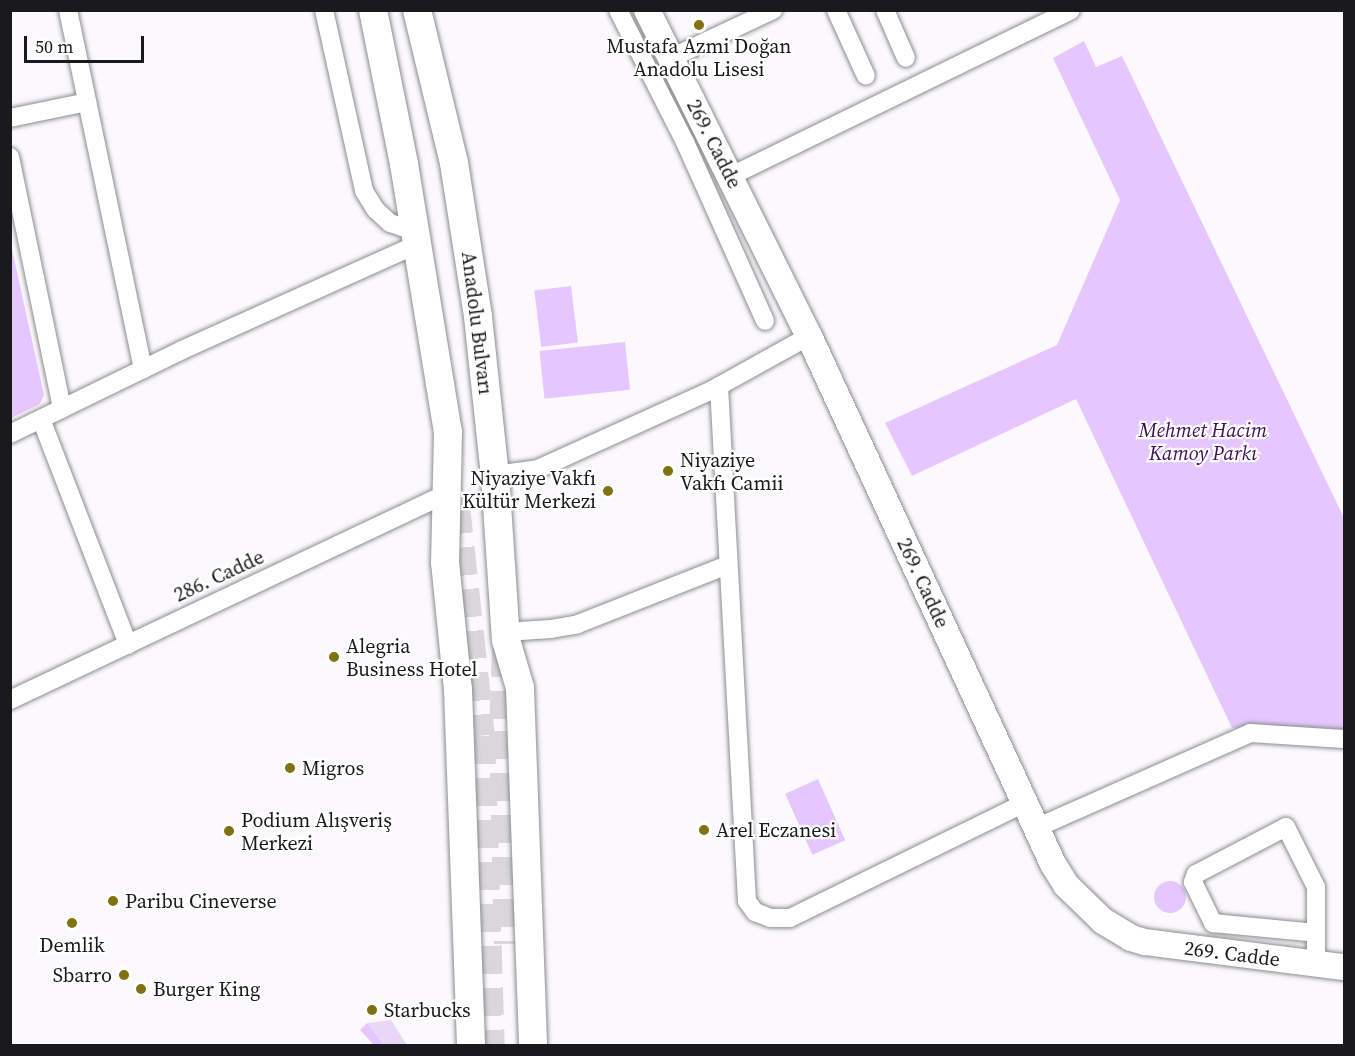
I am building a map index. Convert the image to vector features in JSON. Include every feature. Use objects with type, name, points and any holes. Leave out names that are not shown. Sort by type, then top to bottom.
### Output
[{"type":"main road","points":[[373,10],[416,235],[448,432],[445,562],[458,690],[471,1046]]},
{"type":"main road","name":"Anadolu Bulvarı","points":[[417,10],[454,163],[478,317],[495,475],[506,636],[520,688],[533,1046]]},
{"type":"street","points":[[68,10],[143,369]]},
{"type":"street","points":[[324,10],[364,191],[376,210],[390,223],[416,235]]},
{"type":"street","points":[[618,10],[685,142],[765,321]]},
{"type":"street","name":"269. Cadde","points":[[648,10],[809,336],[1024,803],[1066,885],[1103,921],[1131,938],[1162,946],[1344,967]]},
{"type":"street","points":[[671,58],[773,10]]},
{"type":"street","points":[[836,10],[867,76]]},
{"type":"street","points":[[885,10],[906,58]]},
{"type":"street","points":[[731,176],[1071,10]]},
{"type":"street","points":[[10,118],[87,102]]},
{"type":"street","points":[[685,142],[708,130]]},
{"type":"street","points":[[10,158],[62,409]]},
{"type":"street","points":[[10,434],[416,235]]},
{"type":"street","points":[[495,475],[538,469],[719,386],[809,336]]},
{"type":"street","points":[[719,386],[747,901],[755,912],[771,918],[790,918],[1024,803]]},
{"type":"street","points":[[41,419],[128,645]]},
{"type":"street","name":"286. Cadde","points":[[10,700],[447,493]]},
{"type":"street","points":[[506,636],[578,624],[728,565]]},
{"type":"street","points":[[1036,828],[1250,733],[1344,739]]},
{"type":"street","points":[[1316,933],[1213,922],[1193,882],[1196,874],[1286,827],[1316,887],[1316,933],[1316,963]]},
{"type":"green space","name":"Mehmet Hacim Kamoy Parkı","points":[[1084,41],[1096,67],[1122,56],[1344,518],[1344,738],[1232,728],[1076,399],[912,476],[885,423],[1057,345],[1120,200],[1053,58]]},
{"type":"green space","points":[[10,240],[44,395],[40,404],[11,418]]},
{"type":"green space","points":[[571,286],[578,343],[541,347],[534,291]]},
{"type":"green space","points":[[625,342],[630,390],[544,399],[539,351]]},
{"type":"green space","points":[[818,779],[845,840],[812,855],[785,794]]},
{"type":"green space","points":[[1170,881],[1181,886],[1186,897],[1181,908],[1170,913],[1159,908],[1154,897],[1159,886]]},
{"type":"green space","points":[[367,1023],[385,1045],[374,1045],[360,1030]]},
{"type":"shaded area","points":[[391,1020],[407,1045],[385,1045],[367,1023]]},
{"type":"tunnel","points":[[456,506],[481,736],[491,1046]]},
{"type":"tunnel","points":[[506,649],[503,731],[508,944]]},
{"type":"place","name":"Mustafa Azmi Doğan Anadolu Lisesi","points":[[699,25]]},
{"type":"place","name":"Niyaziye Vakfı Camii","points":[[668,471]]},
{"type":"place","name":"Niyaziye Vakfı Kültür Merkezi","points":[[608,491]]},
{"type":"place","name":"Alegria Business Hotel","points":[[334,657]]},
{"type":"place","name":"Migros","points":[[290,768]]},
{"type":"place","name":"Arel Eczanesi","points":[[704,830]]},
{"type":"place","name":"Podium Alışveriş Merkezi","points":[[229,831]]},
{"type":"place","name":"Paribu Cineverse","points":[[113,901]]},
{"type":"place","name":"Demlik","points":[[72,923]]},
{"type":"place","name":"Sbarro","points":[[124,975]]},
{"type":"place","name":"Burger King","points":[[141,989]]},
{"type":"place","name":"Starbucks","points":[[372,1010]]}]
